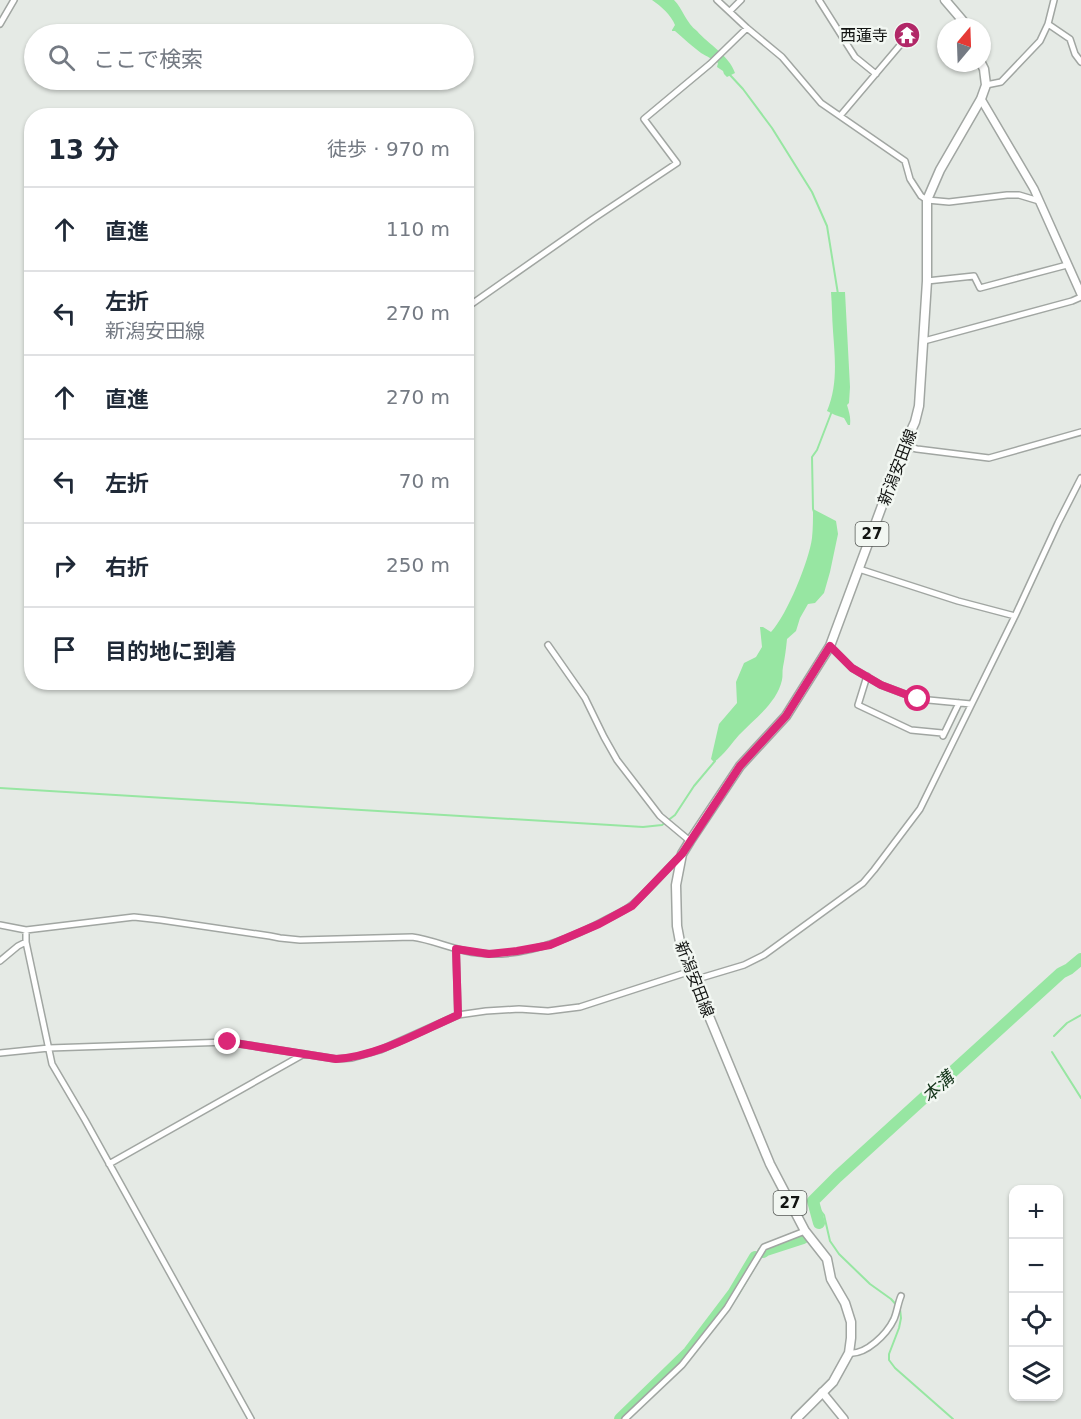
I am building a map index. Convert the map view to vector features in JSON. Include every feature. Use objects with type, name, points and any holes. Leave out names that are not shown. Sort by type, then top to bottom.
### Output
[{"type":"main road","points":[[945,0],[960,18]]},
{"type":"main road","points":[[984,72],[986,85]]},
{"type":"main road","name":"新潟安田線","points":[[796,1419],[834,1382],[849,1353],[851,1322],[845,1303],[831,1279],[827,1260],[805,1231],[770,1164],[693,976],[680,942],[677,926],[676,885],[682,854],[690,841],[740,766],[786,716],[830,646],[915,422],[919,406],[927,281],[927,200],[940,170],[981,99],[986,85]]},
{"type":"street","points":[[0,24],[14,0]]},
{"type":"street","points":[[717,0],[782,57],[821,103],[905,161],[910,179],[921,196],[927,200],[949,202],[1018,195],[1039,201]]},
{"type":"street","points":[[730,11],[741,0]]},
{"type":"street","points":[[819,0],[855,57],[876,74]]},
{"type":"street","points":[[986,85],[1001,82],[1040,40],[1048,24],[1054,0]]},
{"type":"street","points":[[1048,24],[1070,39],[1075,54],[1081,62]]},
{"type":"street","points":[[474,302],[677,163],[644,118],[710,64],[747,28]]},
{"type":"street","points":[[840,116],[901,44]]},
{"type":"street","points":[[924,341],[1072,301],[1081,296],[1079,285],[1067,265],[1034,189],[981,99]]},
{"type":"street","points":[[927,281],[974,276],[980,288],[1067,265]]},
{"type":"street","points":[[904,446],[989,458],[1081,432]]},
{"type":"street","points":[[0,1053],[49,1048],[228,1042],[336,1059],[352,1058],[380,1050],[458,1015],[486,1011],[519,1009],[548,1011],[580,1007],[693,976],[744,965],[764,955],[862,883],[920,809],[1081,478]]},
{"type":"street","points":[[859,569],[958,601],[1015,616]]},
{"type":"street","points":[[548,645],[585,698],[617,760],[660,816],[690,841]]},
{"type":"street","points":[[830,646],[852,668],[881,685],[918,699],[971,704]]},
{"type":"street","points":[[867,676],[858,705],[911,730],[942,733],[943,736],[959,703]]},
{"type":"street","points":[[0,925],[26,930],[134,917],[300,940],[423,938],[456,949],[478,953],[499,953],[550,945],[599,924],[632,906],[682,854]]},
{"type":"street","points":[[26,930],[26,942],[52,1064],[251,1419]]},
{"type":"street","points":[[0,961],[26,942]]},
{"type":"street","points":[[456,949],[458,1015]]},
{"type":"street","points":[[109,1164],[304,1054]]},
{"type":"street","points":[[625,1419],[682,1365],[727,1308],[764,1247],[805,1231]]},
{"type":"street","points":[[849,1353],[856,1354],[873,1345],[893,1320],[901,1296]]},
{"type":"street","points":[[822,1392],[844,1419]]},
{"type":"shaded area","points":[[652,0],[674,0],[690,24],[723,55],[735,73],[727,77],[717,67],[718,63],[672,31],[675,25],[671,18]]},
{"type":"shaded area","points":[[831,292],[845,292],[850,387],[847,405],[850,425],[844,418],[827,411],[833,391],[835,372]]},
{"type":"shaded area","points":[[813,509],[836,521],[838,534],[824,593],[815,603],[808,604],[796,631],[787,639],[782,680],[775,696],[714,762],[711,759],[719,724],[737,703],[736,682],[744,663],[756,657],[762,647],[760,627],[771,632],[784,613],[802,573],[812,538]]},
{"type":"waterway","points":[[730,75],[772,128],[812,192],[827,226],[838,294]]},
{"type":"waterway","points":[[814,512],[812,457],[832,411]]},
{"type":"waterway","points":[[0,788],[643,827],[662,825],[675,815],[694,786],[715,761]]},
{"type":"waterway","name":"本溝","points":[[819,1223],[813,1201],[1061,973],[1081,959]]},
{"type":"waterway","points":[[1054,1036],[1067,1023],[1081,1015]]},
{"type":"waterway","points":[[1052,1052],[1081,1098]]},
{"type":"waterway","points":[[813,1201],[824,1215],[830,1241],[839,1254],[900,1309],[899,1328],[889,1360],[895,1368],[953,1419]]},
{"type":"waterway","name":"本溝","points":[[763,1252],[803,1238]]},
{"type":"waterway","name":"本溝","points":[[620,1419],[689,1352],[733,1294],[755,1257]]},
{"type":"place","name":"西蓮寺","points":[[907,35]]},
{"type":"route","points":[[228,1042],[336,1059],[352,1058],[380,1050],[458,1015],[456,949],[489,954],[550,945],[599,924],[632,906],[682,854],[740,766],[786,716],[830,646],[852,668],[881,685],[918,699]]}]
